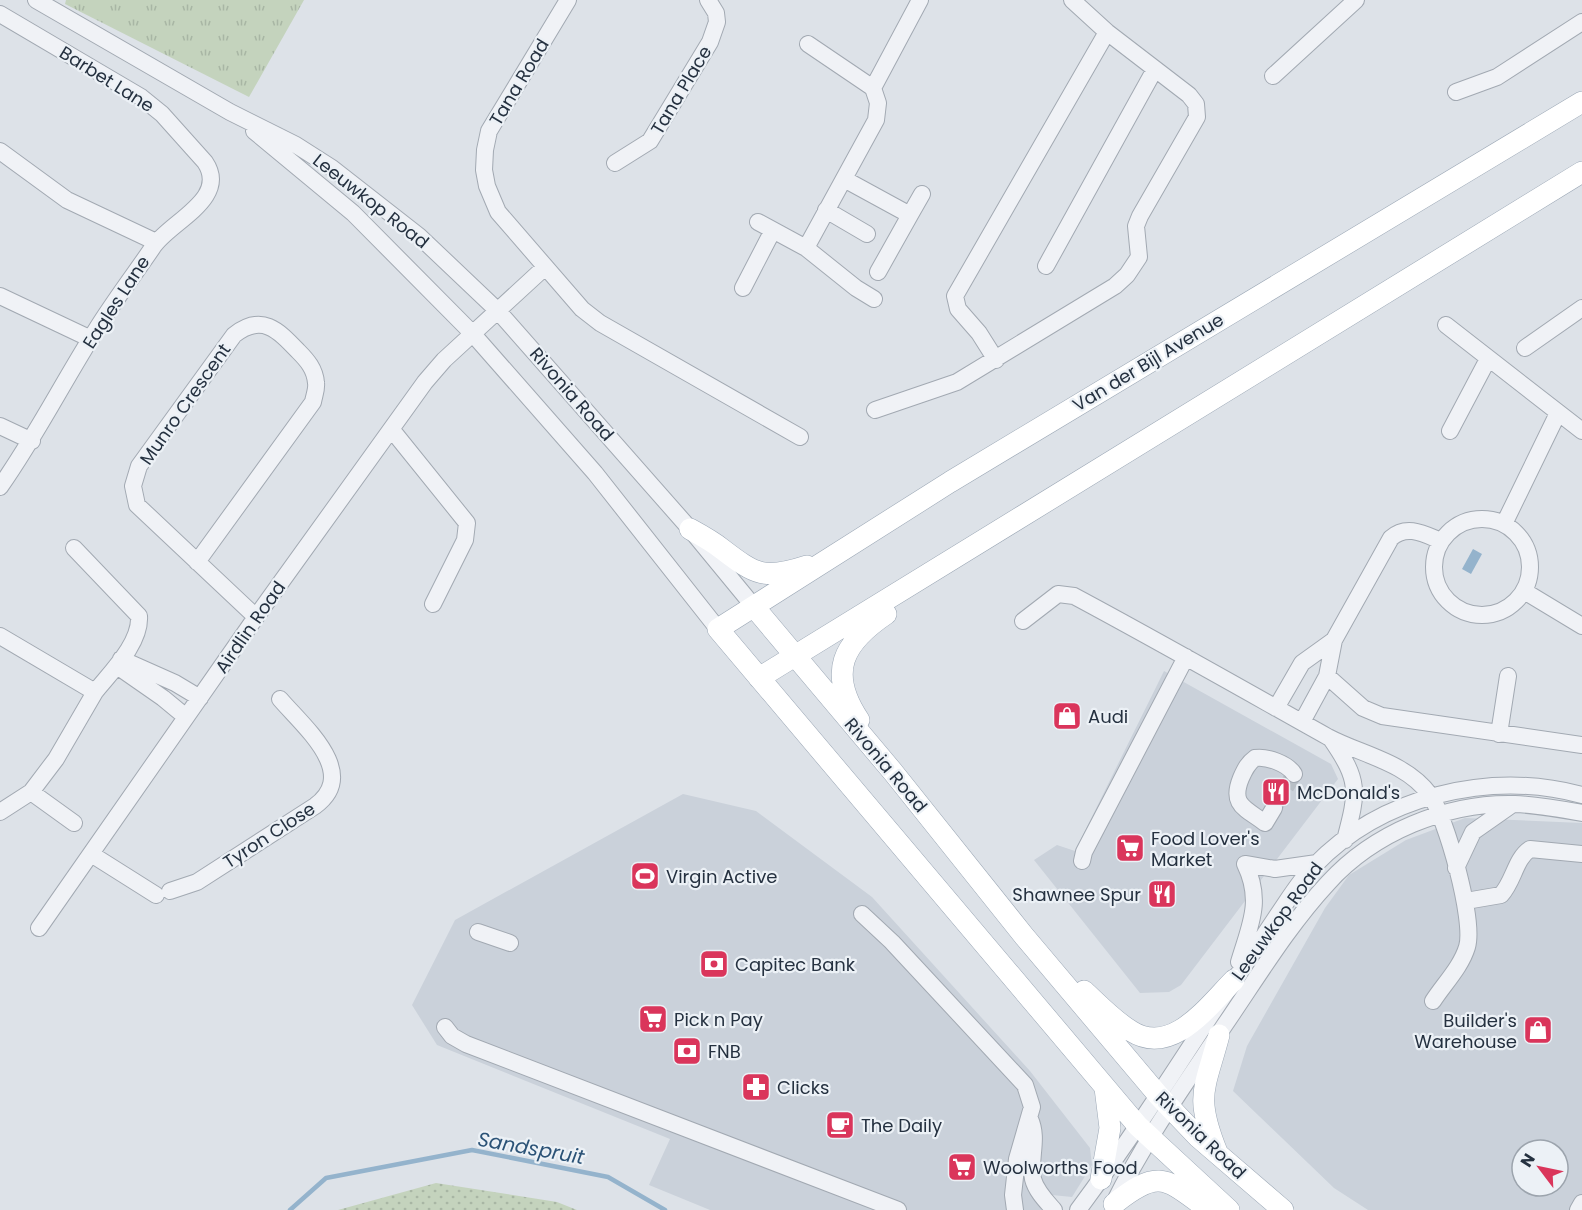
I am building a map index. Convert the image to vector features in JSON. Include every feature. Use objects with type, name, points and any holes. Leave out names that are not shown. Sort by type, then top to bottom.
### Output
[{"type":"main road","name":"Van der Bijl Avenue","points":[[718,629],[1180,342],[1582,102]]},
{"type":"main road","points":[[759,678],[792,655],[991,537],[1156,431],[1582,172]]},
{"type":"main road","points":[[690,529],[722,548],[748,568],[765,574],[790,571],[826,560]]},
{"type":"main road","points":[[893,772],[847,699],[842,672],[849,648],[864,629],[991,537]]},
{"type":"main road","name":"Rivonia Road","points":[[755,608],[792,655],[893,772],[1024,936],[1164,1102],[1218,1155],[1283,1210]]},
{"type":"main road","name":"Rivonia Road","points":[[718,629],[1144,1133],[1229,1210]]},
{"type":"main road","points":[[1024,936],[1122,1026],[1143,1037],[1154,1038],[1180,1032],[1234,980]]},
{"type":"main road","points":[[1218,1155],[1208,1130],[1202,1097],[1219,1035]]},
{"type":"main road","points":[[1101,1179],[1110,1128],[1105,1087]]},
{"type":"main road","points":[[1113,1207],[1142,1184],[1159,1180],[1178,1186],[1209,1210]]},
{"type":"street","name":"Leeuwkop Road","points":[[36,0],[230,112],[296,145],[332,168],[419,236],[498,311]]},
{"type":"street","name":"Tana Road","points":[[544,268],[498,212],[487,186],[485,150],[499,112],[568,0]]},
{"type":"street","name":"Tana Place","points":[[615,163],[650,141],[710,42],[717,22],[716,13],[708,0]]},
{"type":"street","points":[[873,88],[920,0]]},
{"type":"street","points":[[875,410],[957,382],[996,360],[1115,286],[1134,266],[1139,257],[1136,226],[1140,216],[1194,123],[1198,111],[1193,99],[1107,32],[1072,0]]},
{"type":"street","points":[[1273,76],[1356,0]]},
{"type":"street","name":"Barbet Lane","points":[[0,14],[152,104],[205,162],[210,170],[211,178],[205,196],[156,242]]},
{"type":"street","points":[[1456,92],[1497,78],[1582,22]]},
{"type":"street","points":[[996,360],[980,333],[958,309],[956,296],[1107,32]]},
{"type":"street","points":[[806,248],[876,120],[878,103],[873,88],[808,44]]},
{"type":"street","points":[[1046,266],[1155,69]]},
{"type":"street","name":"Leeuwkop Road","points":[[230,112],[353,213],[472,333]]},
{"type":"street","name":"Eagles Lane","points":[[0,151],[67,200],[156,242],[91,339],[32,441],[0,487]]},
{"type":"street","points":[[844,179],[910,215]]},
{"type":"street","points":[[878,272],[922,194]]},
{"type":"street","points":[[826,210],[867,234]]},
{"type":"street","points":[[743,288],[765,226],[806,248],[856,288],[874,299]]},
{"type":"street","points":[[472,333],[544,268],[582,309],[600,323],[800,437]]},
{"type":"street","points":[[0,296],[91,339]]},
{"type":"street","points":[[1525,348],[1582,308]]},
{"type":"street","name":"Rivonia Road","points":[[498,311],[690,529],[755,608]]},
{"type":"street","name":"Munro Crescent","points":[[197,562],[313,402],[316,383],[310,364],[278,331],[268,326],[251,325],[234,335],[143,460],[135,478],[134,498],[137,505],[197,562],[256,617]]},
{"type":"street","points":[[1446,326],[1582,432]]},
{"type":"street","name":"Rivonia Road","points":[[472,333],[595,473],[718,629]]},
{"type":"street","name":"Airdlin Road","points":[[39,928],[256,617],[392,430],[424,382],[472,333]]},
{"type":"street","points":[[1450,431],[1488,359]]},
{"type":"street","points":[[1504,524],[1558,413]]},
{"type":"street","points":[[0,426],[32,441]]},
{"type":"street","points":[[392,430],[462,514],[468,532],[433,604]]},
{"type":"street","points":[[1491,520],[1504,524],[1515,532],[1528,553],[1529,579],[1524,591],[1515,603],[1502,612],[1486,616],[1471,615],[1457,609],[1441,593],[1433,571],[1435,556],[1441,541],[1462,523],[1491,520]]},
{"type":"street","points":[[1276,708],[1302,663],[1334,640],[1391,538],[1397,533],[1412,531],[1441,541]]},
{"type":"street","points":[[0,812],[31,792],[57,759],[96,692],[119,662],[136,634],[139,616],[74,548]]},
{"type":"street","points":[[1524,591],[1582,626]]},
{"type":"street","points":[[1023,621],[1058,594],[1066,593],[1186,657],[1331,739],[1408,774],[1431,795],[1466,901],[1469,926],[1467,948],[1433,1000]]},
{"type":"street","points":[[0,636],[36,660],[96,692]]},
{"type":"street","points":[[1302,722],[1327,676],[1333,657],[1334,640]]},
{"type":"street","points":[[1082,861],[1084,852],[1186,657]]},
{"type":"street","points":[[119,662],[175,683],[200,698]]},
{"type":"street","points":[[119,662],[186,717]]},
{"type":"street","points":[[1327,676],[1363,708],[1382,716],[1582,745]]},
{"type":"street","points":[[1499,734],[1508,676]]},
{"type":"street","name":"Tyron Close","points":[[94,849],[162,890],[188,886],[315,806],[328,793],[334,774],[328,757],[280,699]]},
{"type":"street","points":[[1331,739],[1348,764],[1355,788],[1354,807],[1345,840]]},
{"type":"street","points":[[1274,808],[1265,822],[1238,801],[1235,792],[1244,771],[1249,763],[1262,756],[1291,769],[1294,774]]},
{"type":"street","name":"Leeuwkop Road","points":[[1144,1133],[1234,980],[1297,888],[1317,863],[1345,840],[1391,813],[1431,795],[1463,789],[1513,786],[1582,795]]},
{"type":"street","points":[[31,792],[74,823]]},
{"type":"street","name":"Leeuwkop Road","points":[[1164,1102],[1219,1035],[1274,952],[1327,883],[1349,862],[1374,844],[1439,815],[1493,805],[1514,804],[1582,813]]},
{"type":"street","points":[[1456,868],[1473,832],[1514,804]]},
{"type":"street","points":[[1466,901],[1502,895],[1511,882],[1521,858],[1530,849],[1582,854]]},
{"type":"street","points":[[1234,980],[1255,906],[1253,881],[1245,864],[1282,868],[1317,863]]},
{"type":"street","points":[[862,914],[892,942],[1017,1074],[1030,1098],[1030,1119],[1035,1133],[1033,1179],[1039,1192],[1054,1210]]},
{"type":"street","points":[[478,932],[510,943]]},
{"type":"street","points":[[445,1027],[452,1036],[466,1044],[898,1210]]},
{"type":"street","points":[[1015,1210],[1014,1182],[1017,1159],[1024,1129],[1030,1119]]},
{"type":"street","points":[[1078,1210],[1101,1179],[1144,1133]]},
{"type":"street","points":[[1113,1207],[1144,1133]]},
{"type":"street","points":[[1578,1210],[1582,1203]]},
{"type":"shaded area","points":[[1164,671],[1331,764],[1338,779],[1181,985],[1169,992],[1140,993],[1034,860],[1057,845],[1075,851]]},
{"type":"shaded area","points":[[683,794],[756,811],[872,897],[1030,1071],[1090,1148],[1092,1165],[1072,1197],[1052,1195],[1041,1210],[710,1210],[649,1185],[670,1139],[437,1045],[412,1005],[455,920]]},
{"type":"shaded area","points":[[1465,818],[1582,823],[1582,1210],[1368,1210],[1334,1188],[1233,1091],[1247,1046],[1325,908],[1349,875],[1406,840]]},
{"type":"green space","points":[[66,0],[304,0],[249,97],[65,4]]},
{"type":"green space","points":[[436,1183],[557,1202],[577,1210],[338,1210]]},
{"type":"water","points":[[1473,549],[1482,554],[1471,574],[1462,569]]},
{"type":"waterway","name":"Sandspruit","points":[[290,1210],[326,1178],[472,1150],[608,1177],[665,1210]]},
{"type":"tunnel","points":[[1274,808],[1294,774]]},
{"type":"place","name":"Audi","points":[[1067,716]]},
{"type":"place","name":"McDonald's","points":[[1276,792]]},
{"type":"place","name":"Food Lover's Market","points":[[1130,848]]},
{"type":"place","name":"Virgin Active","points":[[645,876]]},
{"type":"place","name":"Shawnee Spur","points":[[1162,894]]},
{"type":"place","name":"Capitec Bank","points":[[714,964]]},
{"type":"place","name":"Pick n Pay","points":[[653,1019]]},
{"type":"place","name":"Builder's Warehouse","points":[[1538,1030]]},
{"type":"place","name":"FNB","points":[[687,1051]]},
{"type":"place","name":"Clicks","points":[[756,1087]]},
{"type":"place","name":"The Daily","points":[[840,1125]]},
{"type":"place","name":"Woolworths Food","points":[[962,1167]]}]
